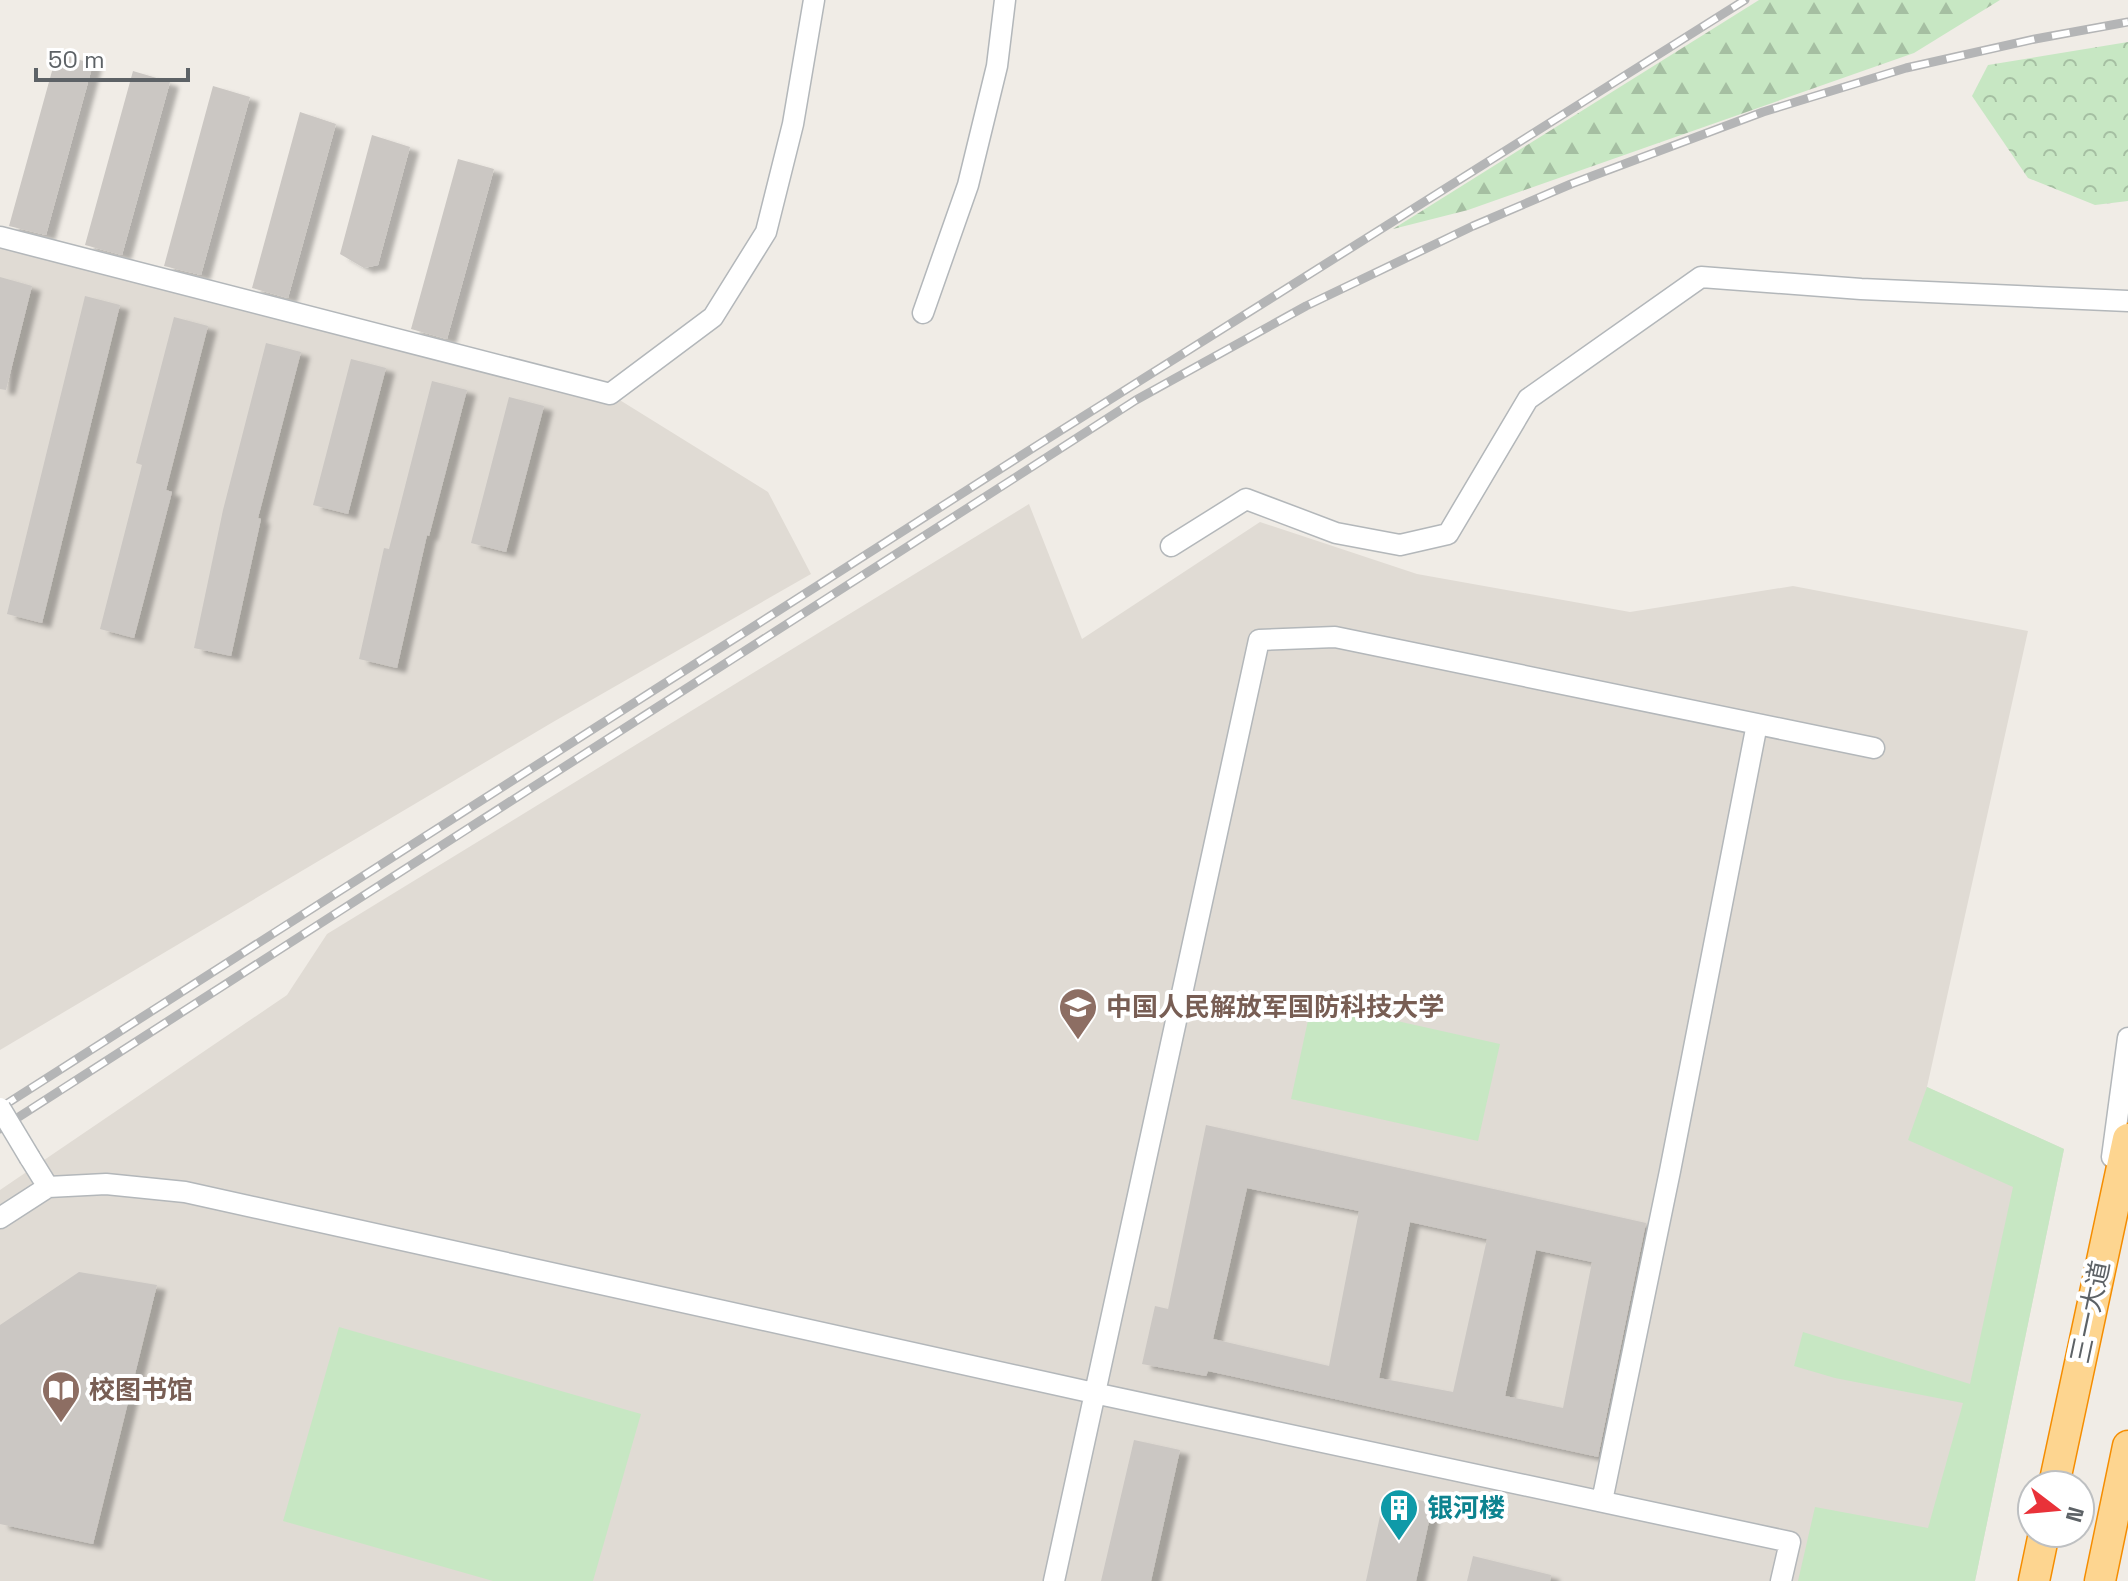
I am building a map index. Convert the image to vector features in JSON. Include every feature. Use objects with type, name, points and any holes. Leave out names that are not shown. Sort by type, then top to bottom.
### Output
[{"type":"highway","name":"三一大道","points":[[2057,1469],[2128,1139]]},
{"type":"highway","points":[[2100,1581],[2128,1446]]},
{"type":"highway","points":[[2034,1581],[2041,1549]]},
{"type":"street","points":[[0,237],[610,394],[713,317],[766,232],[793,124],[814,0]]},
{"type":"street","points":[[923,313],[968,185],[997,66],[1005,0]]},
{"type":"street","points":[[1171,546],[1246,499],[1336,533],[1400,545],[1448,534],[1528,399],[1701,277],[1861,289],[2128,301]]},
{"type":"street","points":[[1054,1581],[1259,640],[1335,637],[1874,748]]},
{"type":"street","points":[[1602,1501],[1757,724]]},
{"type":"street","points":[[2100,1263],[2128,1038]]},
{"type":"street","points":[[0,1108],[48,1187]]},
{"type":"street","points":[[0,1218],[48,1187],[106,1184],[185,1192],[1094,1393],[1790,1542],[1781,1581]]},
{"type":"shaded area","points":[[0,237],[610,394],[768,492],[811,574],[553,722],[0,1050]]},
{"type":"shaded area","name":"中国人民解放军国防科技大学","points":[[1029,504],[1082,639],[1260,522],[1417,574],[1630,612],[1793,586],[2028,631],[1927,1087],[2064,1149],[1975,1581],[0,1581],[0,1190],[287,995],[327,934]]},
{"type":"green space","points":[[1759,0],[2000,0],[1914,53],[1468,210],[1393,229]]},
{"type":"green space","points":[[2128,42],[2128,201],[2095,205],[2028,178],[1972,96],[1988,65]]},
{"type":"green space","points":[[1312,1002],[1500,1044],[1478,1141],[1291,1099]]},
{"type":"green space","points":[[1927,1087],[2064,1149],[1975,1581],[1798,1581],[1815,1507],[1928,1528],[1963,1403],[1835,1378],[1794,1366],[1803,1332],[1970,1384],[2013,1187],[1908,1140]]},
{"type":"green space","points":[[339,1327],[641,1414],[593,1581],[493,1581],[283,1521]]},
{"type":"building","points":[[57,53],[93,64],[46,235],[9,226]]},
{"type":"building","points":[[133,71],[170,82],[122,255],[85,245]]},
{"type":"building","points":[[213,86],[250,97],[201,275],[164,266]]},
{"type":"building","points":[[300,112],[336,124],[288,298],[252,288]]},
{"type":"building","points":[[372,135],[410,147],[378,265],[364,268],[340,254]]},
{"type":"building","points":[[458,159],[494,169],[447,339],[411,329]]},
{"type":"building","points":[[0,277],[32,286],[6,390],[0,389]]},
{"type":"building","points":[[85,296],[120,305],[42,623],[7,614]]},
{"type":"building","points":[[174,317],[208,326],[166,490],[172,492],[134,638],[100,629],[142,465],[136,463]]},
{"type":"building","points":[[266,343],[301,352],[258,518],[261,519],[231,656],[194,648],[223,510]]},
{"type":"building","points":[[351,359],[386,368],[348,514],[313,505]]},
{"type":"building","points":[[432,381],[467,390],[427,535],[397,668],[359,659],[384,548],[389,549]]},
{"type":"building","points":[[509,397],[544,406],[506,552],[471,543]]},
{"type":"building","points":[[1206,1125],[1646,1223],[1598,1457],[1208,1371],[1206,1376],[1142,1364],[1155,1306],[1168,1309]],"holes":[[[1247,1188],[1359,1211],[1329,1366],[1213,1339]],[[1410,1222],[1487,1239],[1453,1392],[1379,1378]],[[1536,1250],[1592,1262],[1563,1408],[1505,1396]]]},
{"type":"building","name":"校图书馆","points":[[79,1272],[157,1285],[93,1544],[0,1524],[0,1325]]},
{"type":"building","points":[[1134,1440],[1180,1450],[1151,1581],[1101,1581]]},
{"type":"building","name":"银河楼","points":[[1385,1493],[1433,1503],[1416,1581],[1366,1581]]},
{"type":"building","points":[[1473,1556],[1551,1575],[1550,1581],[1467,1581]]},
{"type":"railway","points":[[0,1108],[1033,448],[1745,0]]},
{"type":"railway","points":[[0,1129],[1136,400],[1306,306],[1473,226],[1571,184],[1763,112],[1906,68],[2128,22]]},
{"type":"place","name":"中国人民解放军国防科技大学","points":[[1078,1041]]},
{"type":"place","name":"校图书馆","points":[[61,1424]]},
{"type":"place","name":"银河楼","points":[[1399,1542]]}]
